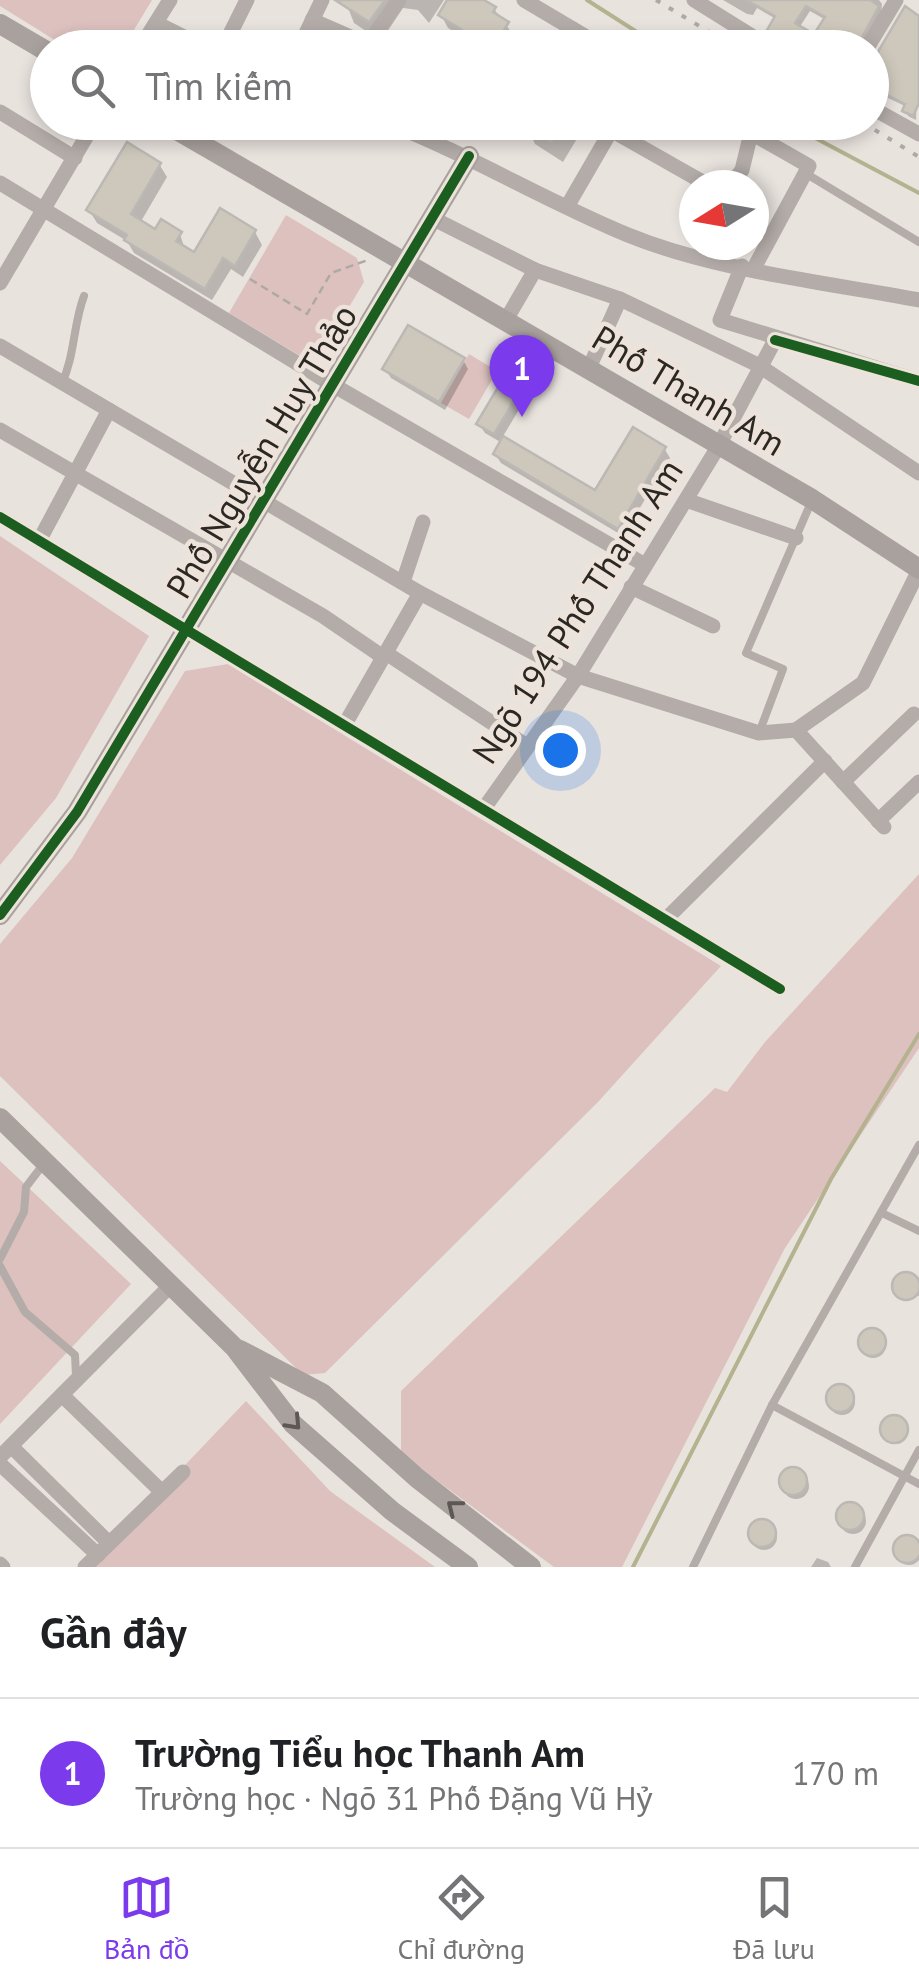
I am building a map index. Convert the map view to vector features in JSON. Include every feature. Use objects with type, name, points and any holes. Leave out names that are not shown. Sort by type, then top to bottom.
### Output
[{"type":"street","points":[[152,30],[170,0]]},
{"type":"street","points":[[232,30],[247,0]]},
{"type":"street","points":[[307,30],[322,0]]},
{"type":"street","points":[[381,30],[398,0]]},
{"type":"street","points":[[524,0],[573,29]]},
{"type":"street","points":[[694,0],[742,30]]},
{"type":"street","points":[[878,30],[896,0]]},
{"type":"street","points":[[312,20],[335,30]]},
{"type":"street","points":[[156,23],[170,30]]},
{"type":"street","points":[[0,24],[30,42]]},
{"type":"street","points":[[0,112],[30,130]]},
{"type":"street","points":[[889,117],[919,134]]},
{"type":"street","points":[[46,140],[75,158]]},
{"type":"street","points":[[0,283],[6,260],[44,208],[85,140]]},
{"type":"street","name":"Phố Thanh Am","points":[[193,140],[394,260],[506,320],[812,499],[919,569]]},
{"type":"street","points":[[429,140],[629,236],[748,267],[919,300]]},
{"type":"street","points":[[568,205],[605,140]]},
{"type":"street","points":[[636,140],[684,170]]},
{"type":"street","points":[[742,170],[750,140]]},
{"type":"street","points":[[760,140],[807,170],[720,320],[775,340],[919,380]]},
{"type":"street","name":"Phố Nguyễn Huy Thảo","points":[[0,915],[76,812],[332,384],[394,260],[432,218],[469,156]]},
{"type":"street","points":[[0,182],[332,384],[644,565]]},
{"type":"street","points":[[432,218],[534,270],[620,300],[758,365],[919,472]]},
{"type":"street","points":[[506,320],[534,270]]},
{"type":"street","points":[[589,368],[620,300]]},
{"type":"street","name":"Ngõ 194 Phố Thanh Am","points":[[485,807],[578,676],[718,447],[758,365],[775,340]]},
{"type":"street","points":[[0,346],[420,593],[578,676],[759,732],[796,730],[863,683],[919,569]]},
{"type":"street","points":[[39,541],[109,410]]},
{"type":"street","points":[[0,430],[384,655],[526,746]]},
{"type":"street","points":[[686,500],[796,538]]},
{"type":"street","points":[[0,517],[485,807],[780,990]]},
{"type":"street","points":[[402,582],[424,522]]},
{"type":"street","points":[[631,587],[713,626]]},
{"type":"street","points":[[344,724],[420,593]]},
{"type":"street","points":[[843,782],[914,714]]},
{"type":"street","points":[[796,730],[881,824],[919,782]]},
{"type":"street","points":[[666,919],[824,761]]},
{"type":"street","points":[[0,1118],[234,1346],[293,1424],[392,1511],[468,1567]]},
{"type":"street","points":[[104,1549],[4,1456],[172,1285]]},
{"type":"street","points":[[234,1346],[322,1393],[417,1478],[531,1567]]},
{"type":"street","points":[[62,1395],[162,1492]]},
{"type":"street","points":[[86,1567],[183,1472]]},
{"type":"lane","points":[[807,170],[919,242]]},
{"type":"lane","points":[[62,383],[72,361],[76,316],[84,296]]},
{"type":"lane","points":[[759,732],[783,669],[746,653],[812,499]]},
{"type":"lane","points":[[692,1567],[772,1405],[919,1145]]},
{"type":"lane","points":[[45,1162],[26,1187],[24,1212],[0,1263],[25,1312],[76,1355],[75,1382]]},
{"type":"lane","points":[[882,1213],[919,1231]]},
{"type":"lane","points":[[772,1405],[919,1484]]},
{"type":"lane","points":[[854,1567],[919,1450]]},
{"type":"path","points":[[250,279],[308,314],[332,273],[394,260]]},
{"type":"shaded area","points":[[0,0],[152,0],[134,30],[39,30],[0,6]]},
{"type":"shaded area","points":[[286,215],[357,258],[364,282],[324,349],[299,355],[229,313]]},
{"type":"shaded area","points":[[469,354],[497,371],[469,419],[441,403]]},
{"type":"shaded area","points":[[0,536],[149,636],[56,798],[0,865]]},
{"type":"shaded area","points":[[228,664],[721,966],[598,1102],[325,1373],[303,1375],[0,1076],[0,944],[72,858],[185,671]]},
{"type":"shaded area","points":[[919,874],[919,1048],[785,1248],[622,1567],[554,1567],[401,1454],[401,1391],[715,1088],[727,1092],[765,1042]]},
{"type":"shaded area","points":[[0,1161],[131,1284],[0,1424]]},
{"type":"shaded area","points":[[246,1401],[330,1491],[435,1567],[88,1567]]},
{"type":"building","points":[[335,0],[385,0],[369,22]]},
{"type":"building","points":[[447,0],[484,0],[496,7],[493,12],[509,22],[504,30],[462,30],[438,15]]},
{"type":"building","points":[[746,0],[870,0],[879,6],[866,30],[817,30],[825,17],[806,6],[795,23],[807,30],[767,30],[775,16]]},
{"type":"building","points":[[905,6],[919,16],[919,103],[913,116],[902,111],[905,104],[889,96],[889,33]]},
{"type":"building","points":[[127,142],[161,163],[131,214],[155,229],[161,219],[182,232],[176,241],[194,252],[220,208],[256,230],[235,266],[223,258],[205,289],[124,240],[127,235],[86,210]]},
{"type":"building","points":[[408,325],[465,358],[439,402],[382,369]]},
{"type":"building","points":[[509,369],[527,379],[494,434],[476,424]]},
{"type":"building","points":[[633,427],[666,447],[618,529],[493,454],[503,436],[595,490]]},
{"type":"building","points":[[906,1272],[916,1276],[920,1286],[916,1296],[906,1300],[896,1296],[892,1286],[896,1276]]},
{"type":"building","points":[[872,1328],[882,1332],[886,1342],[882,1352],[872,1356],[862,1352],[858,1342],[862,1332]]},
{"type":"building","points":[[840,1384],[850,1388],[854,1398],[850,1408],[840,1412],[830,1408],[826,1398],[830,1388]]},
{"type":"building","points":[[894,1415],[904,1419],[908,1429],[904,1439],[894,1443],[884,1439],[880,1429],[884,1419]]},
{"type":"building","points":[[793,1467],[803,1471],[807,1481],[803,1491],[793,1495],[783,1491],[779,1481],[783,1471]]},
{"type":"building","points":[[850,1502],[860,1506],[864,1516],[860,1526],[850,1530],[840,1526],[836,1516],[840,1506]]},
{"type":"building","points":[[762,1519],[772,1523],[776,1533],[772,1543],[762,1547],[752,1543],[748,1533],[752,1523]]},
{"type":"building","points":[[907,1535],[917,1539],[917,1559],[907,1563],[897,1559],[893,1549],[897,1539]]},
{"type":"waterway","points":[[587,0],[634,30]]},
{"type":"waterway","points":[[819,140],[919,193]]},
{"type":"waterway","points":[[633,1567],[831,1179],[919,1034]]},
{"type":"railway","points":[[656,0],[706,30]]},
{"type":"railway","points":[[889,139],[919,157]]},
{"type":"cycle path","points":[[0,915],[77,812],[469,156]]},
{"type":"cycle path","points":[[775,340],[919,381]]},
{"type":"cycle path","points":[[0,517],[780,989]]},
{"type":"place","name":"Trường Tiểu học Thanh Am","points":[[522,417]]}]
